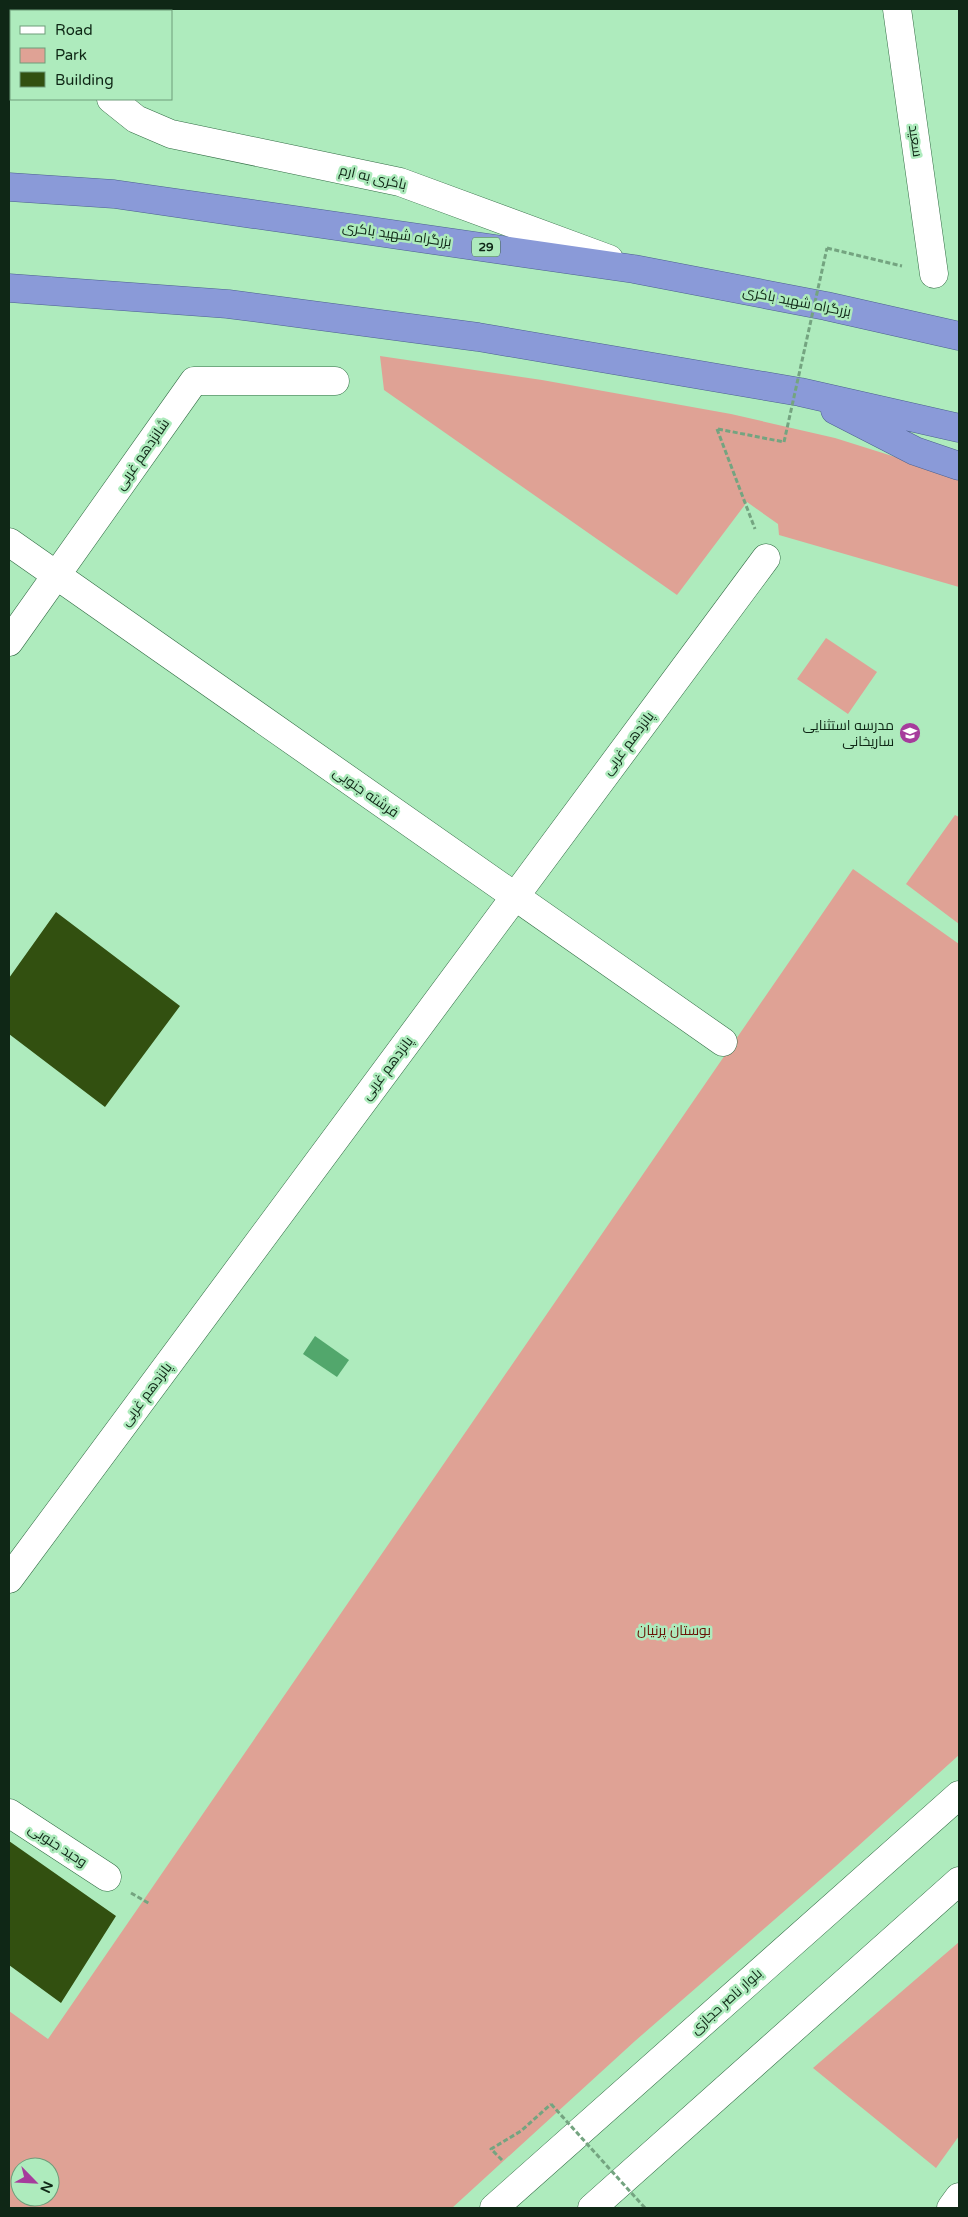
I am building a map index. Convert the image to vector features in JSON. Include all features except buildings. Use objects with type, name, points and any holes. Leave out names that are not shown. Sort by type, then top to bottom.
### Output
[{"type":"highway","name":"بزرگراه شهید باکری","points":[[9,187],[114,194],[634,269],[826,306],[959,336]]},
{"type":"highway","points":[[9,288],[228,304],[478,337],[800,392],[959,428]]},
{"type":"highway","points":[[800,392],[915,451],[959,466]]},
{"type":"street","name":"سعید","points":[[898,9],[934,274]]},
{"type":"street","name":"باکری به ارم","points":[[112,100],[136,119],[171,134],[400,182],[634,269]]},
{"type":"street","name":"شانزدهم غربی","points":[[9,642],[194,381],[335,381]]},
{"type":"street","name":"فرشته جنوبی","points":[[9,542],[723,1042]]},
{"type":"street","name":"پانزدهم غربی","points":[[9,1579],[766,558]]},
{"type":"street","points":[[908,1838],[959,1785]]},
{"type":"street","name":"بلوار ناصر حجازی","points":[[494,2208],[908,1838],[959,1795]]},
{"type":"street","name":"وحید جنوبی","points":[[9,1813],[107,1877]]},
{"type":"street","points":[[592,2208],[957,1884]]},
{"type":"street","points":[[951,2208],[959,2197]]},
{"type":"path","points":[[766,558],[718,429],[784,442],[827,248],[892,263]]},
{"type":"path","points":[[491,2149],[521,2131],[551,2104],[645,2208]]},
{"type":"green space","points":[[380,356],[542,380],[731,414],[835,438],[959,477],[959,587],[779,535],[778,524],[747,502],[677,595],[384,390]]},
{"type":"green space","points":[[826,638],[877,672],[848,714],[797,679]]},
{"type":"green space","points":[[955,815],[959,817],[959,924],[906,884]]},
{"type":"green space","name":"بوستان پرنیان","points":[[853,869],[959,944],[959,1755],[836,1866],[635,2041],[452,2208],[9,2208],[9,2011],[48,2039]]},
{"type":"green space","points":[[959,1942],[959,2136],[936,2168],[813,2068]]},
{"type":"shaded area","points":[[315,1336],[349,1360],[337,1377],[303,1354]]},
{"type":"place","name":"مدرسه استثنایی ساریخانی","points":[[910,733]]}]
